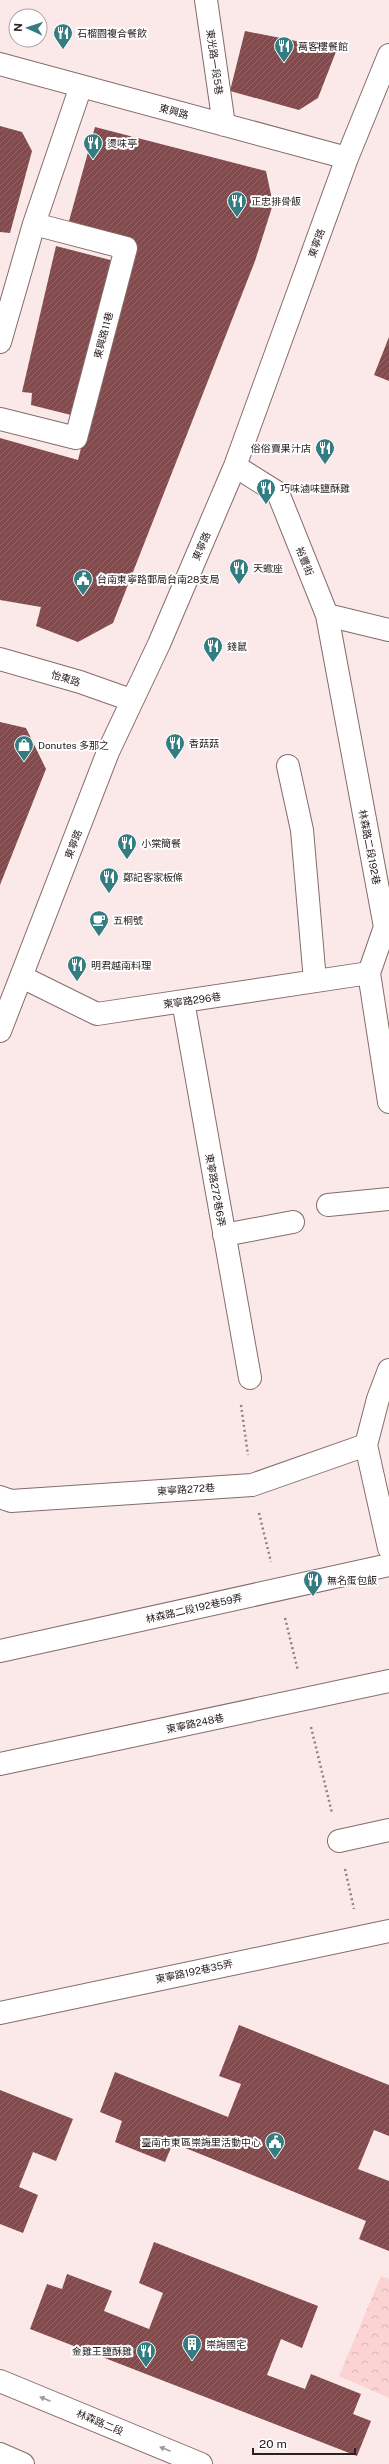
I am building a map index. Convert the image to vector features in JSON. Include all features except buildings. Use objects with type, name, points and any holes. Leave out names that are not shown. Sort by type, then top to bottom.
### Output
[{"type":"street","name":"東光路一段5巷","points":[[206,0],[224,124]]},
{"type":"street","name":"東寧路","points":[[0,1031],[108,752],[158,644],[235,466],[347,158],[389,55]]},
{"type":"street","name":"東興路","points":[[0,64],[347,158]]},
{"type":"street","points":[[0,342],[34,224],[80,86]]},
{"type":"street","name":"東興路11巷","points":[[0,419],[76,438],[126,248],[34,224]]},
{"type":"street","name":"裕豐街","points":[[235,466],[278,493],[327,616]]},
{"type":"street","points":[[327,616],[389,630]]},
{"type":"street","name":"林森路二段192巷","points":[[327,616],[387,927],[369,973],[383,1012],[389,1102]]},
{"type":"street","name":"怡東路","points":[[0,659],[80,682],[131,700]]},
{"type":"street","points":[[288,766],[302,830],[315,981]]},
{"type":"street","name":"東寧路296巷","points":[[22,977],[97,1014],[369,973]]},
{"type":"street","name":"東寧路272巷6弄","points":[[183,1001],[250,1378]]},
{"type":"street","points":[[328,1205],[389,1198]]},
{"type":"street","points":[[224,1235],[292,1222]]},
{"type":"street","points":[[389,1370],[378,1398],[366,1445],[382,1487],[389,1548]]},
{"type":"street","name":"東寧路272巷","points":[[0,1497],[11,1500],[252,1485],[366,1445]]},
{"type":"street","name":"林森路二段192巷59弄","points":[[0,1651],[389,1565]]},
{"type":"street","name":"東寧路248巷","points":[[0,1764],[389,1681]]},
{"type":"street","points":[[339,1841],[389,1830]]},
{"type":"street","name":"東寧路192巷35弄","points":[[0,2012],[389,1931]]},
{"type":"street","name":"林森路二段","points":[[0,2381],[201,2464]]},
{"type":"street","points":[[0,2454],[23,2464]]},
{"type":"path","points":[[250,1378],[238,1383],[252,1485]]},
{"type":"green space","points":[[381,2276],[389,2279],[389,2398],[339,2376]]},
{"type":"place","name":"石榴園複合餐飲","points":[[63,50]]},
{"type":"place","name":"萬客樓餐館","points":[[284,63]]},
{"type":"place","name":"燙味亭","points":[[93,160]]},
{"type":"place","name":"正忠排骨飯","points":[[237,218]]},
{"type":"place","name":"俗俗賣果汁店","points":[[325,465]]},
{"type":"place","name":"巧味滷味鹽酥雞","points":[[266,505]]},
{"type":"place","name":"天蠍座","points":[[239,585]]},
{"type":"place","name":"台南東寧路郵局台南28支局","points":[[83,596]]},
{"type":"place","name":"錢鼠","points":[[213,663]]},
{"type":"place","name":"香菇菇","points":[[175,760]]},
{"type":"place","name":"Donutes 多那之","points":[[24,762]]},
{"type":"place","name":"小棠簡餐","points":[[127,860]]},
{"type":"place","name":"鄭記客家板條","points":[[109,894]]},
{"type":"place","name":"五桐號","points":[[99,937]]},
{"type":"place","name":"明君越南料理","points":[[77,982]]},
{"type":"place","name":"無名蛋包飯","points":[[313,1597]]},
{"type":"place","name":"臺南市東區崇誨里活動中心","points":[[275,2159]]},
{"type":"place","name":"崇誨國宅","points":[[192,2361]]},
{"type":"place","name":"金雞王鹽酥雞","points":[[146,2368]]}]
